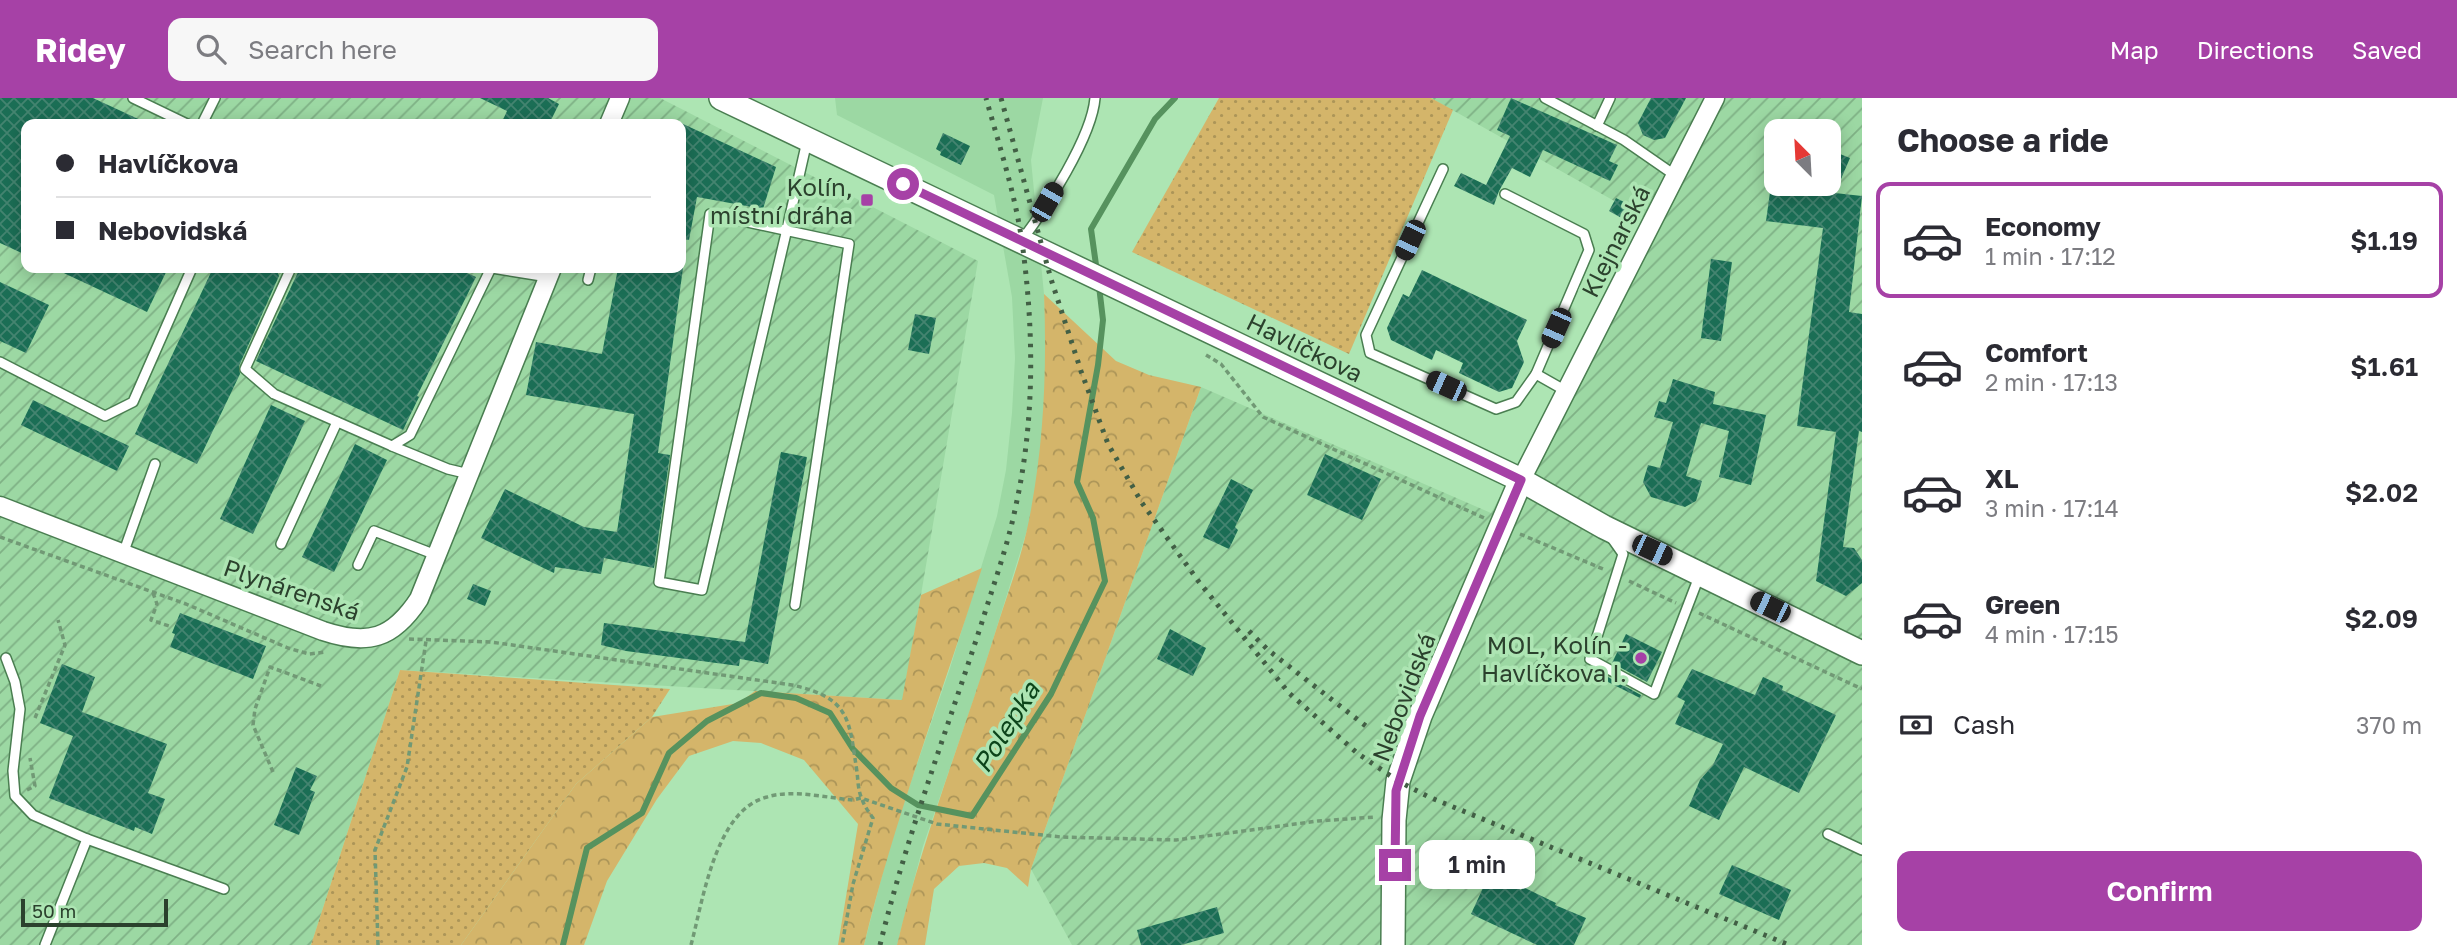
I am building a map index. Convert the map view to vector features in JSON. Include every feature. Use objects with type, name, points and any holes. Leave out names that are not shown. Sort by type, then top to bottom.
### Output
[{"type":"street","points":[[611,119],[620,98]]},
{"type":"street","name":"Havlíčkova","points":[[721,98],[1521,480],[1604,527],[1862,653]]},
{"type":"street","name":"Klejnarská","points":[[1521,480],[1715,98]]},
{"type":"street","name":"Plynárenská","points":[[0,506],[342,638],[360,640],[379,637],[408,615],[419,599],[550,273]]},
{"type":"street","name":"Nebovidská","points":[[1394,945],[1394,820],[1398,781],[1420,716],[1521,480]]},
{"type":"lane","points":[[133,98],[177,119]]},
{"type":"lane","points":[[204,119],[215,98]]},
{"type":"lane","points":[[1022,240],[1036,222],[1070,162],[1094,112],[1095,98]]},
{"type":"lane","points":[[1545,98],[1624,140],[1676,176]]},
{"type":"lane","points":[[1597,126],[1610,98]]},
{"type":"lane","points":[[796,605],[849,244],[787,229],[710,215],[659,582],[702,590],[787,229],[808,140]]},
{"type":"lane","points":[[1443,169],[1366,335],[1370,353],[1496,409],[1516,402],[1536,374],[1589,250],[1584,234],[1505,194]]},
{"type":"lane","points":[[0,362],[105,416],[133,402],[190,273]]},
{"type":"lane","points":[[289,273],[245,369],[274,394],[448,470],[469,474]]},
{"type":"lane","points":[[391,446],[410,435],[489,273]]},
{"type":"lane","points":[[588,280],[590,273]]},
{"type":"lane","points":[[1536,374],[1566,391]]},
{"type":"lane","points":[[281,544],[337,422]]},
{"type":"lane","points":[[123,554],[155,464]]},
{"type":"lane","points":[[1604,527],[1623,554],[1590,659],[1654,694],[1700,573]]},
{"type":"lane","points":[[359,565],[374,531],[436,555]]},
{"type":"lane","points":[[6,658],[15,681],[20,709],[13,771],[15,796],[33,814],[87,839],[224,889]]},
{"type":"lane","points":[[1828,834],[1862,850]]},
{"type":"lane","points":[[45,945],[87,839]]},
{"type":"path","points":[[1203,354],[1221,364],[1263,417],[1502,527]]},
{"type":"path","points":[[0,537],[233,623],[288,648],[323,653],[360,640]]},
{"type":"path","points":[[153,593],[157,604],[151,620],[169,626]]},
{"type":"path","points":[[31,726],[65,645],[58,621]]},
{"type":"path","points":[[379,637],[520,645],[816,690],[835,701],[847,718],[854,740],[861,798],[873,818],[853,884],[842,945]]},
{"type":"path","points":[[379,945],[375,850],[407,767],[425,640]]},
{"type":"path","points":[[273,772],[253,725],[255,709],[270,667],[321,686]]},
{"type":"path","points":[[15,796],[36,786],[28,750]]},
{"type":"path","points":[[691,945],[715,856],[725,833],[751,803],[767,796],[853,800],[861,798],[937,824],[1061,837],[1176,840],[1368,816],[1394,820]]},
{"type":"shaded area","points":[[0,98],[660,98],[978,261],[903,700],[400,670],[311,945],[0,945]]},
{"type":"shaded area","points":[[835,98],[1043,98],[1031,160],[1044,294],[1047,359],[1038,474],[1029,524],[981,678],[923,846],[897,945],[864,945],[892,837],[950,668],[997,516],[1006,470],[1012,413],[1015,358],[1012,297],[994,195],[837,115]]},
{"type":"shaded area","points":[[1431,98],[1862,98],[1862,945],[1072,945],[1031,869],[1201,387],[1491,513],[1650,221]]},
{"type":"green space","points":[[1219,98],[1431,98],[1453,110],[1349,354],[1132,252]]},
{"type":"green space","points":[[1044,294],[1116,361],[1149,375],[1201,387],[1031,869],[1028,887],[1007,868],[984,863],[959,866],[934,889],[925,945],[897,945],[931,824],[1015,574],[1026,533],[1038,464],[1043,407]]},
{"type":"green space","points":[[982,568],[904,803],[864,945],[838,945],[858,824],[804,760],[761,743],[733,741],[689,756],[657,799],[607,881],[584,945],[461,945],[576,784],[652,717],[739,703],[755,691],[902,700],[921,595]]},
{"type":"green space","points":[[400,670],[670,689],[652,717],[576,784],[461,945],[311,945]]},
{"type":"building","points":[[0,98],[93,98],[138,119],[21,119],[21,253],[0,243]]},
{"type":"building","points":[[480,98],[548,98],[559,104],[552,119],[503,119],[507,111]]},
{"type":"building","points":[[1511,98],[1617,145],[1609,161],[1618,165],[1610,181],[1543,150],[1530,177],[1512,168],[1494,205],[1454,186],[1461,173],[1486,185],[1510,136],[1497,130]]},
{"type":"building","points":[[1651,98],[1686,98],[1665,138],[1654,140],[1643,135],[1638,123]]},
{"type":"building","points":[[686,125],[776,167],[763,209],[697,197],[689,240],[686,240]]},
{"type":"building","points":[[943,133],[970,146],[961,165],[940,155],[941,152],[936,149]]},
{"type":"building","points":[[1841,154],[1850,158],[1841,179]]},
{"type":"building","points":[[1841,194],[1862,196],[1849,312],[1862,314],[1862,432],[1859,431],[1843,547],[1854,548],[1862,560],[1862,583],[1846,596],[1816,581],[1836,432],[1797,426],[1823,228],[1766,221],[1769,196],[1841,196]]},
{"type":"building","points":[[1616,198],[1632,206],[1625,220],[1609,211]]},
{"type":"building","points":[[1711,259],[1732,262],[1721,341],[1701,338]]},
{"type":"building","points":[[1422,270],[1527,320],[1517,341],[1524,362],[1512,388],[1499,392],[1459,373],[1463,363],[1436,350],[1432,360],[1391,340],[1387,328],[1403,294],[1409,297]]},
{"type":"building","points":[[64,273],[166,273],[147,312]]},
{"type":"building","points":[[211,273],[278,273],[279,276],[239,366],[240,374],[197,464],[135,434]]},
{"type":"building","points":[[298,273],[467,273],[476,277],[403,430],[256,361]]},
{"type":"building","points":[[617,273],[682,273],[658,453],[670,455],[654,568],[604,558],[601,574],[555,567],[554,573],[481,538],[505,489],[584,527],[617,532],[634,414],[526,395],[536,342],[602,354]]},
{"type":"building","points":[[0,282],[49,305],[26,353],[0,341]]},
{"type":"building","points":[[915,314],[936,318],[929,354],[908,350]]},
{"type":"building","points":[[1673,379],[1715,392],[1713,404],[1766,415],[1751,485],[1719,477],[1729,431],[1701,423],[1686,476],[1702,481],[1696,501],[1685,507],[1651,497],[1643,482],[1648,465],[1660,468],[1673,422],[1654,417],[1659,401],[1666,403]]},
{"type":"building","points":[[33,400],[129,446],[117,471],[21,425]]},
{"type":"building","points":[[271,405],[305,421],[253,534],[220,519]]},
{"type":"building","points":[[355,444],[387,460],[334,572],[302,557]]},
{"type":"building","points":[[781,452],[807,457],[768,664],[740,659],[739,666],[626,651],[601,645],[604,623],[745,642]]},
{"type":"building","points":[[1325,454],[1381,479],[1362,520],[1307,495]]},
{"type":"building","points":[[1231,479],[1253,490],[1235,527],[1238,530],[1229,549],[1203,537]]},
{"type":"building","points":[[473,584],[491,591],[485,606],[467,599]]},
{"type":"building","points":[[180,613],[266,646],[253,679],[170,647]]},
{"type":"building","points":[[1170,629],[1206,648],[1193,676],[1157,659]]},
{"type":"building","points":[[1626,634],[1662,652],[1647,682],[1612,663]]},
{"type":"building","points":[[62,664],[95,677],[82,712],[167,744],[148,793],[165,799],[152,834],[135,827],[134,831],[49,798],[73,736],[40,723]]},
{"type":"building","points":[[1692,669],[1755,695],[1763,677],[1783,686],[1782,690],[1836,715],[1799,793],[1744,767],[1719,820],[1689,806],[1700,780],[1713,765],[1723,744],[1675,724],[1685,701],[1677,697]]},
{"type":"building","points":[[1606,676],[1641,695],[1640,698],[1604,680]]},
{"type":"building","points":[[296,767],[317,776],[310,790],[315,792],[299,835],[274,825]]},
{"type":"building","points":[[1732,865],[1791,890],[1779,920],[1719,894]]},
{"type":"building","points":[[1489,875],[1521,890],[1523,887],[1586,918],[1574,945],[1537,945],[1471,914]]},
{"type":"building","points":[[1217,907],[1224,933],[1181,945],[1141,945],[1137,930]]},
{"type":"waterway","name":"Polepka","points":[[1097,272],[1091,229],[1155,119],[1175,98]]},
{"type":"waterway","name":"Polepka","points":[[563,945],[587,848],[642,813],[669,753],[707,721],[761,693],[796,698],[830,713],[853,749],[891,788],[918,805],[972,816],[1051,694],[1105,581],[1093,518],[1077,482],[1098,365],[1103,320],[1099,286]]},
{"type":"railway","points":[[880,945],[915,823],[1005,549],[1027,440],[1031,374],[1026,275],[1015,205],[986,98]]},
{"type":"railway","points":[[1001,98],[1051,279],[1108,444],[1142,503],[1199,582],[1289,693],[1357,753],[1398,781],[1429,797],[1789,945]]},
{"type":"railway","points":[[1249,631],[1268,650],[1371,730]]},
{"type":"place","name":"Kolín, místní dráha","points":[[867,200]]},
{"type":"place","name":"MOL, Kolín - Havlíčkova I.","points":[[1641,658]]},
{"type":"route","points":[[903,184],[1521,480],[1408,749],[1396,791],[1395,865]]}]
